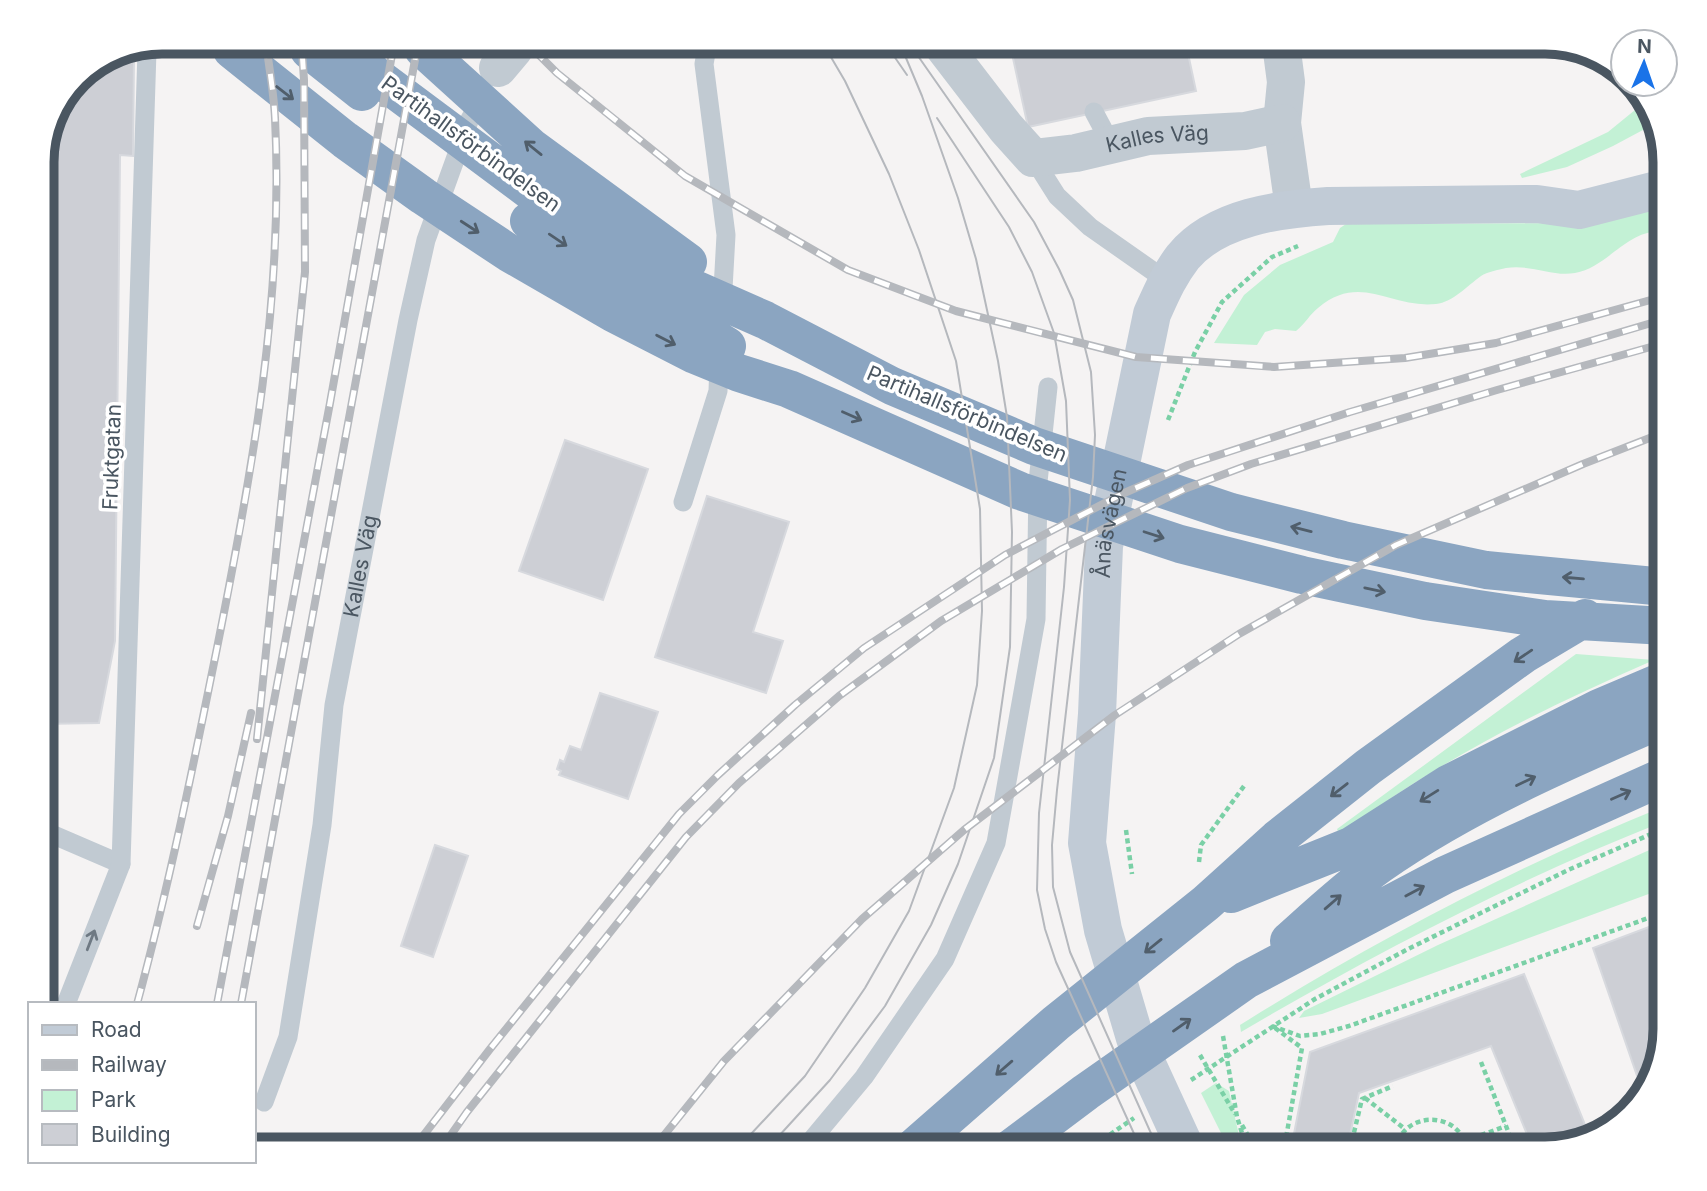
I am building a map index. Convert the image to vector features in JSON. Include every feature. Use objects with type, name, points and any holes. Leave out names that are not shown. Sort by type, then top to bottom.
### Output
[{"type":"highway","name":"Partihallsförbindelsen","points":[[237,54],[345,140],[423,196],[519,259],[613,313],[695,355],[739,373],[789,388],[1020,491],[1180,544],[1302,575],[1425,601],[1545,619],[1653,625]]},
{"type":"highway","name":"Partihallsförbindelsen","points":[[314,54],[528,220],[789,388]]},
{"type":"highway","name":"Partihallsförbindelsen","points":[[351,54],[529,191],[625,251],[690,287],[765,320],[892,386],[1034,446],[1231,512],[1343,540],[1486,570],[1653,586]]},
{"type":"highway","points":[[429,54],[531,147],[765,320]]},
{"type":"highway","points":[[926,1137],[1056,1023],[1202,885],[1277,839],[1368,767],[1523,655],[1653,577]]},
{"type":"highway","points":[[1202,885],[1351,846],[1448,784],[1599,708],[1653,685]]},
{"type":"highway","points":[[1026,1137],[1246,980],[1349,888],[1399,853],[1492,798],[1653,724]]},
{"type":"highway","points":[[1246,980],[1445,875],[1653,781]]},
{"type":"street","points":[[949,54],[1006,128],[1033,158]]},
{"type":"street","points":[[1282,54],[1286,82],[1282,123],[1294,208]]},
{"type":"street","name":"Kalles Väg","points":[[1033,158],[1076,153],[1103,128],[1147,136],[1245,131],[1282,123]]},
{"type":"street","name":"Ånäsvägen","points":[[1537,204],[1569,189],[1653,171]]},
{"type":"street","name":"Ånäsvägen","points":[[1180,1137],[1135,1038],[1103,930],[1087,843],[1097,714],[1104,546],[1152,314],[1167,281],[1185,256],[1208,234],[1250,218],[1294,208],[1537,204],[1579,210],[1653,191]]},
{"type":"lane","points":[[683,502],[718,391],[726,235],[704,64],[705,54]]},
{"type":"lane","name":"Fruktgatan","points":[[67,1002],[121,864],[147,55]]},
{"type":"lane","name":"Kalles Väg","points":[[264,1102],[288,1037],[322,825],[334,705],[426,240],[468,121],[506,58]]},
{"type":"lane","points":[[1033,158],[1057,196],[1090,227],[1167,281]]},
{"type":"lane","points":[[814,1137],[864,1077],[945,959],[996,843],[1036,619],[1038,482],[1048,387]]},
{"type":"lane","points":[[54,835],[121,864]]},
{"type":"path","points":[[1202,885],[1201,845],[1244,786]]},
{"type":"path","points":[[1264,1031],[1315,999],[1481,911],[1653,833]]},
{"type":"path","points":[[1271,1026],[1300,1035],[1320,1034],[1349,1026],[1653,916]]},
{"type":"path","points":[[1221,1024],[1237,1117],[1243,1137]]},
{"type":"path","points":[[1271,1026],[1303,1048],[1285,1137]]},
{"type":"path","points":[[1481,1062],[1510,1137]]},
{"type":"path","points":[[1353,1137],[1362,1099],[1393,1086]]},
{"type":"path","points":[[1365,1098],[1405,1129]]},
{"type":"path","points":[[1237,1117],[1249,1137]]},
{"type":"path","points":[[1400,1137],[1405,1129],[1431,1118],[1458,1129],[1463,1137]]},
{"type":"path","points":[[1476,1137],[1506,1126]]},
{"type":"green space","points":[[1638,108],[1647,128],[1567,167],[1522,178],[1520,174],[1608,132]]},
{"type":"green space","points":[[1653,201],[1653,232],[1640,235],[1598,263],[1575,273],[1506,268],[1483,275],[1454,297],[1436,304],[1405,302],[1362,292],[1348,293],[1318,308],[1296,331],[1275,329],[1265,332],[1257,345],[1214,343],[1244,295],[1280,265],[1333,242],[1340,228],[1346,224],[1576,223]]},
{"type":"green space","points":[[1576,654],[1653,660],[1512,727],[1406,788],[1339,834],[1337,829]]},
{"type":"green space","points":[[1653,811],[1653,826],[1556,867],[1449,918],[1344,973],[1241,1032],[1240,1025],[1395,934],[1501,879]]},
{"type":"green space","points":[[1653,848],[1653,892],[1322,1014],[1299,1018],[1304,1011],[1438,945]]},
{"type":"green space","points":[[1216,1083],[1229,1091],[1239,1137],[1223,1137],[1201,1093]]},
{"type":"building","points":[[1012,54],[1188,54],[1196,91],[1028,127]]},
{"type":"building","points":[[134,59],[133,156],[120,155],[115,641],[99,723],[54,724],[54,155],[65,115],[77,97],[91,81],[108,69]]},
{"type":"building","points":[[565,440],[648,469],[603,600],[519,571]]},
{"type":"building","points":[[707,496],[789,522],[753,632],[783,641],[766,693],[655,657]]},
{"type":"building","points":[[600,693],[658,712],[628,799],[559,775],[561,771],[557,769],[560,760],[564,762],[570,746],[581,750]]},
{"type":"building","points":[[435,845],[468,856],[433,957],[401,946]]},
{"type":"building","points":[[1653,926],[1652,1043],[1639,1082],[1593,948]]},
{"type":"building","points":[[1524,974],[1586,1128],[1559,1136],[1528,1137],[1491,1046],[1359,1093],[1350,1137],[1293,1137],[1310,1052]]},
{"type":"tram line","points":[[748,1137],[805,1076],[865,988],[909,911],[954,788],[977,685],[982,611],[980,509],[956,361],[919,250],[889,174],[845,81],[829,54]]},
{"type":"tram line","points":[[893,54],[907,75]]},
{"type":"tram line","points":[[778,1137],[830,1080],[885,1006],[931,925],[958,864],[994,758],[1010,647],[1012,532],[1007,417],[998,361],[976,259],[958,198],[904,54]]},
{"type":"tram line","points":[[917,54],[1034,222],[1073,300],[1091,372],[1095,435],[1093,477],[1057,790],[1052,845],[1053,887],[1070,952],[1153,1137]]},
{"type":"tram line","points":[[937,118],[1009,227],[1032,272],[1054,333],[1066,401],[1070,500],[1064,587],[1039,813],[1037,890],[1045,929],[1056,962],[1136,1137]]},
{"type":"railway","points":[[138,1002],[190,782],[253,451],[270,319],[275,252],[277,185],[274,110],[267,54]]},
{"type":"railway","points":[[257,739],[305,272],[302,54]]},
{"type":"railway","points":[[217,1002],[330,403],[392,54]]},
{"type":"railway","points":[[241,1002],[416,54]]},
{"type":"railway","points":[[538,54],[557,73],[685,176],[848,270],[956,311],[1136,357],[1274,367],[1405,358],[1496,343],[1653,299]]},
{"type":"railway","points":[[422,1137],[679,814],[795,705],[864,648],[1005,555],[1122,494],[1188,465],[1350,412],[1653,323]]},
{"type":"railway","points":[[449,1137],[686,837],[739,783],[839,696],[941,621],[1062,549],[1187,488],[1251,464],[1653,346]]},
{"type":"railway","points":[[663,1137],[724,1061],[862,919],[964,830],[1115,715],[1239,634],[1396,545],[1653,437]]},
{"type":"railway","points":[[197,926],[228,816],[251,713]]}]
